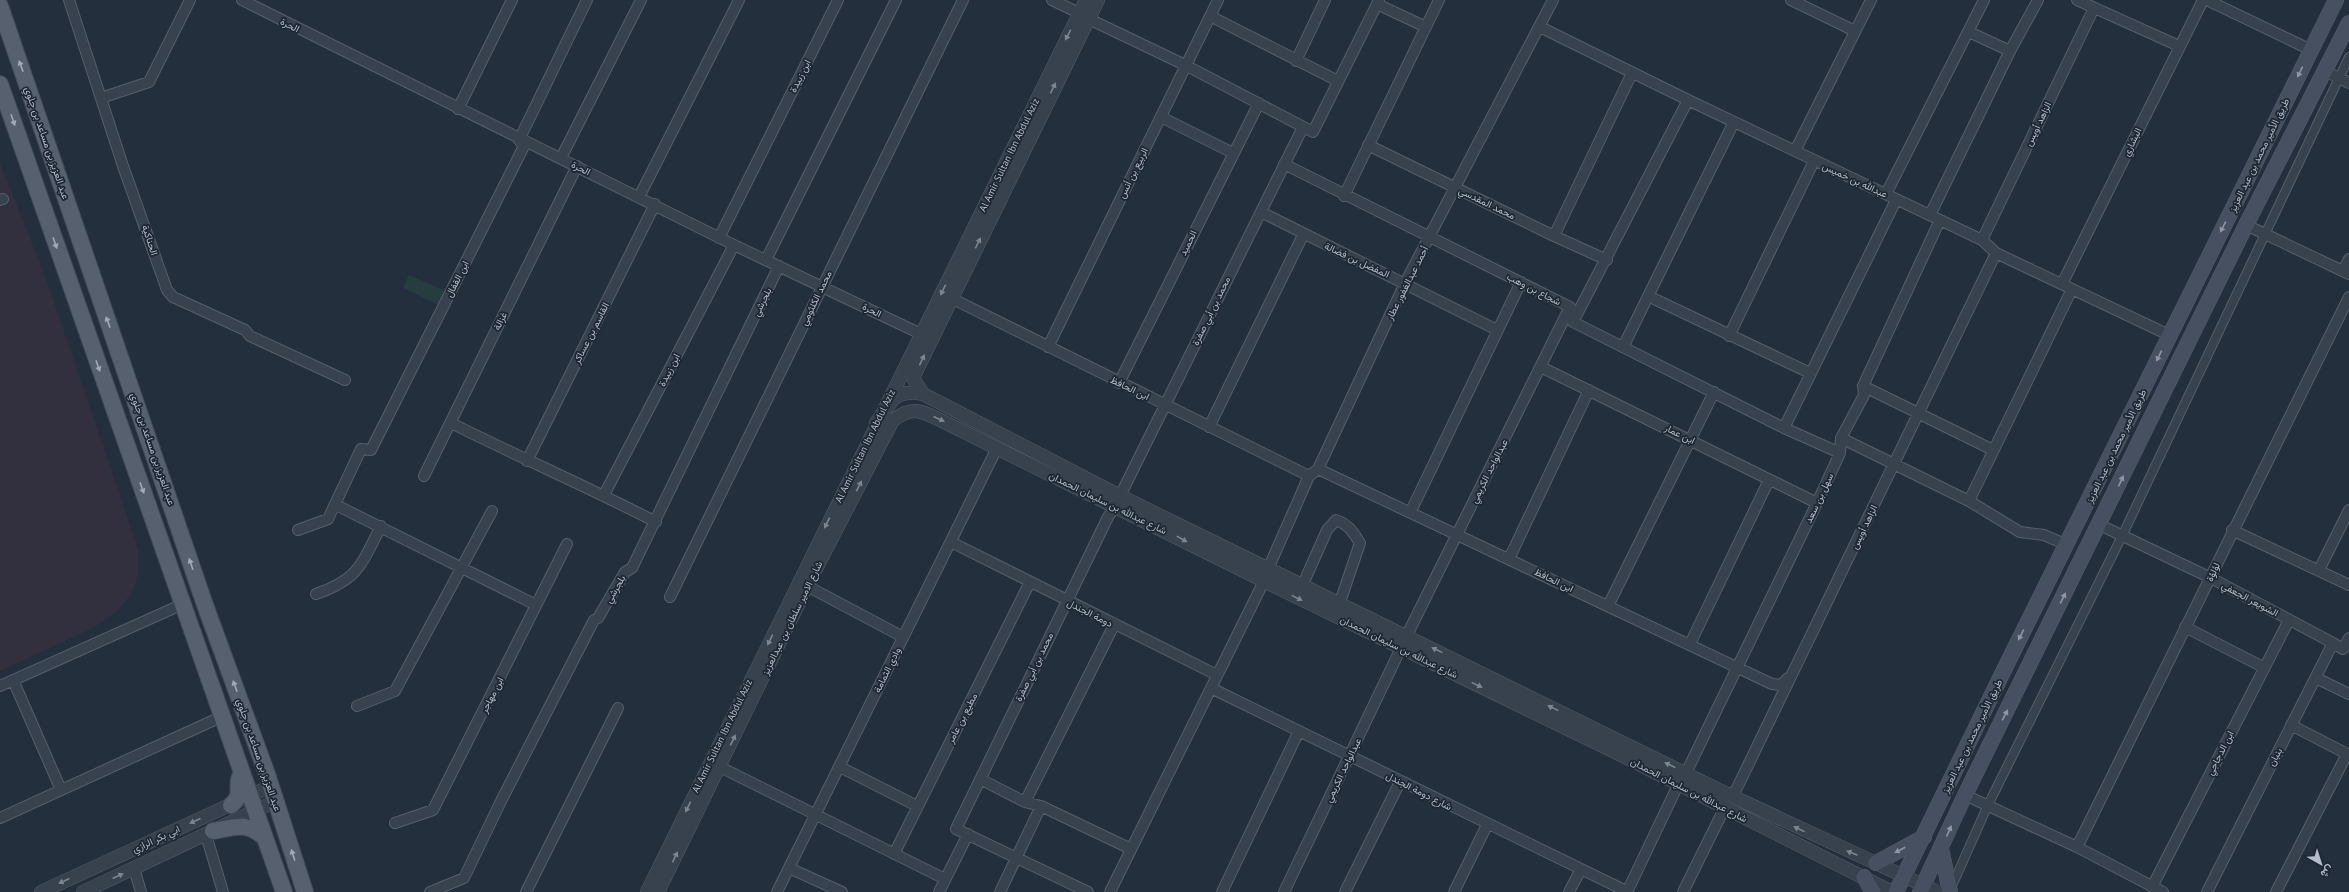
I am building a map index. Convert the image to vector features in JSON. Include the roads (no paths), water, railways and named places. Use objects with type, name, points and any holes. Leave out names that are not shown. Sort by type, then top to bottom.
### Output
[{"type":"main road","name":"طريق الأمير محمد بن عبد العزيز","points":[[1896,892],[1900,874],[1924,837],[2000,678],[2101,476],[2169,334],[2336,0]]},
{"type":"main road","name":"عبد العزيز بن مساعد بن جلوي","points":[[0,6],[205,605],[271,786],[305,892]]},
{"type":"main road","name":"طريق الأمير محمد بن عبد العزيز","points":[[1922,889],[1965,795],[2100,525],[2246,225],[2349,23]]},
{"type":"main road","name":"عبد العزيز بن مساعد بن جلوي","points":[[0,84],[284,892]]},
{"type":"main road","points":[[2279,159],[2279,147],[2292,116],[2287,109],[2281,110]]},
{"type":"main road","points":[[2100,525],[2090,535],[2084,534],[2084,529],[2098,497],[2101,476]]},
{"type":"main road","points":[[231,805],[239,794],[238,780],[242,774]]},
{"type":"main road","points":[[210,833],[243,826],[254,828],[265,838]]},
{"type":"main road","points":[[1876,863],[1924,837]]},
{"type":"main road","points":[[1941,848],[1947,892]]},
{"type":"main road","points":[[1864,877],[1873,892]]},
{"type":"street","name":"الحناكية","points":[[69,0],[168,292],[173,297],[245,330],[250,336],[345,380]]},
{"type":"street","points":[[101,98],[149,82],[190,0]]},
{"type":"street","name":"الحرة","points":[[242,0],[519,140],[561,158],[719,238],[822,285],[921,334]]},
{"type":"street","points":[[458,109],[512,0]]},
{"type":"street","name":"ابن القفال","points":[[298,530],[328,519],[336,505],[361,449],[371,450],[524,146],[519,140],[587,0]]},
{"type":"street","points":[[561,158],[641,0]]},
{"type":"street","points":[[639,198],[739,0]]},
{"type":"street","name":"ابن زبيدة","points":[[719,238],[838,0]]},
{"type":"street","points":[[766,260],[896,0]]},
{"type":"street","name":"محمد الكلثومي","points":[[670,597],[963,0]]},
{"type":"street","points":[[1052,0],[1187,66],[1313,132],[1378,2],[1426,27]]},
{"type":"street","name":"Al Amir Sultan Ibn Abdul Aziz","points":[[647,892],[876,423],[907,377],[951,298],[1084,16],[1086,0]]},
{"type":"street","name":"Al Amir Sultan Ibn Abdul Aziz","points":[[907,377],[921,334],[1084,16],[1098,0]]},
{"type":"street","name":"الربيع بن أنس","points":[[1048,347],[1218,0]]},
{"type":"street","points":[[1296,61],[1326,0]]},
{"type":"street","points":[[1344,196],[1439,0]]},
{"type":"street","name":"أحمد عبدالغفور عطار","points":[[1268,569],[1309,476],[1318,469],[1406,283],[1553,0]]},
{"type":"street","points":[[1791,0],[1855,31]]},
{"type":"street","points":[[1795,151],[1871,0]]},
{"type":"street","points":[[1886,194],[1984,0]]},
{"type":"street","points":[[1930,215],[2010,51],[2038,0]]},
{"type":"street","points":[[2077,0],[2179,46]]},
{"type":"street","name":"البشاري","points":[[2062,284],[2202,0]]},
{"type":"street","points":[[2207,0],[2311,50]]},
{"type":"street","name":"الزاهد أويس","points":[[1982,240],[2094,8]]},
{"type":"street","points":[[1210,16],[1338,81]]},
{"type":"street","name":"عبدالله بن خميس","points":[[1540,27],[1814,161],[1982,240],[1996,253],[2169,334]]},
{"type":"street","points":[[1969,32],[2010,51]]},
{"type":"street","points":[[1947,892],[1988,805],[2123,534],[2349,57]]},
{"type":"street","points":[[2325,71],[2349,83]]},
{"type":"street","points":[[1554,236],[1632,73]]},
{"type":"street","points":[[1688,100],[1574,322],[1784,428],[1840,453]]},
{"type":"street","name":"الحميد","points":[[1120,383],[1258,103]]},
{"type":"street","points":[[1161,117],[1233,153]]},
{"type":"street","points":[[1623,347],[1734,122]]},
{"type":"street","name":"محمد بن أبي صفرة","points":[[968,834],[956,829],[1108,517],[1118,501],[1303,127]]},
{"type":"street","name":"محمد المقدسي","points":[[1368,145],[1554,236],[1607,260]]},
{"type":"street","points":[[1730,336],[1814,161]]},
{"type":"street","name":"شجاع بن وهب","points":[[1284,164],[1344,196],[1570,307],[1574,322]]},
{"type":"street","name":"غزالة","points":[[424,476],[576,166]]},
{"type":"street","points":[[1784,428],[1896,200]]},
{"type":"street","name":"القاسم بن عساكر","points":[[526,461],[654,204]]},
{"type":"street","name":"المفضل بن فضالة","points":[[1260,212],[1303,235],[1406,283],[1496,330]]},
{"type":"street","name":"سهل بن سعد","points":[[1686,773],[1840,453],[1842,438],[1864,395],[1863,386],[1940,220]]},
{"type":"street","points":[[2246,225],[2346,272],[2349,259]]},
{"type":"street","points":[[1209,427],[1303,235]]},
{"type":"street","name":"ابن زبيدة","points":[[604,496],[734,245]]},
{"type":"street","name":"الزاهد أويس","points":[[1725,793],[1732,794],[1736,790],[1789,677],[1894,465],[1996,253]]},
{"type":"street","name":"بلجرشي","points":[[430,892],[464,878],[500,801],[594,620],[598,618],[624,572],[632,568],[656,522],[779,266]]},
{"type":"street","points":[[1411,511],[1496,330],[1521,282]]},
{"type":"street","points":[[1969,501],[2072,289]]},
{"type":"street","points":[[1648,296],[1810,373]]},
{"type":"street","name":"لؤلؤة","points":[[2077,847],[2185,627],[2211,578],[2232,530],[2349,297]]},
{"type":"street","name":"ابن الحافظ","points":[[951,298],[1309,476]]},
{"type":"street","name":"عبدالواحد الكريمي","points":[[1407,635],[1570,307]]},
{"type":"street","name":"ابن عمار","points":[[1541,367],[1691,439],[1769,480],[1817,503]]},
{"type":"street","points":[[904,394],[899,383],[907,377],[923,394]]},
{"type":"street","points":[[1863,386],[1994,450]]},
{"type":"street","points":[[1509,558],[1589,390]]},
{"type":"street","points":[[1608,606],[1714,392]]},
{"type":"street","points":[[876,423],[891,401],[904,394],[923,394]]},
{"type":"street","name":"Al Amir Sultan Ibn Abdul Aziz","points":[[898,417],[904,394]]},
{"type":"street","name":"شارع عبدالله بن سليمان الحمدان","points":[[904,394],[910,406],[997,448],[1303,584],[1725,793],[1900,874],[1922,889],[1947,892]]},
{"type":"street","points":[[898,417],[921,411],[912,401],[915,396],[923,394]]},
{"type":"street","name":"شارع عبدالله بن سليمان الحمدان","points":[[923,394],[1118,501],[1174,535],[1264,581],[1613,751],[1892,892]]},
{"type":"street","name":"شارع الامير سلطان بن عبدالعزيز","points":[[658,892],[807,586],[898,417]]},
{"type":"street","points":[[451,422],[526,461],[604,496],[656,522]]},
{"type":"street","points":[[1842,438],[1969,501],[2020,532],[2044,535],[2067,545]]},
{"type":"street","name":"وادي الثمامة","points":[[778,892],[997,448]]},
{"type":"street","name":"ابن الحافظ","points":[[1318,469],[1411,511],[1457,535],[1509,558],[1772,684],[1781,685],[1789,677]]},
{"type":"street","points":[[1690,644],[1769,480]]},
{"type":"street","points":[[336,505],[381,526],[536,605]]},
{"type":"street","points":[[2319,570],[2349,510]]},
{"type":"street","points":[[356,706],[395,691],[492,511]]},
{"type":"street","points":[[1303,584],[1327,530],[1336,520],[1344,523],[1352,530],[1360,543],[1340,602]]},
{"type":"street","name":"الشويعر الجعفي","points":[[2100,525],[2123,534],[2211,578],[2333,643]]},
{"type":"street","points":[[316,594],[345,582],[355,573],[381,526]]},
{"type":"street","points":[[2232,530],[2349,585]]},
{"type":"street","name":"دومة الجندل","points":[[951,542],[1114,625],[1217,675]]},
{"type":"street","name":"ابن مهاجر","points":[[395,823],[433,810],[567,544]]},
{"type":"street","points":[[1110,892],[1264,581]]},
{"type":"street","name":"مطيع بن عامر","points":[[894,854],[1030,582]]},
{"type":"street","points":[[807,586],[903,637]]},
{"type":"street","points":[[0,686],[183,604]]},
{"type":"street","name":"ابن الدجاجي","points":[[2152,886],[2289,620]]},
{"type":"street","points":[[1025,802],[1114,625]]},
{"type":"street","points":[[2185,627],[2264,667]]},
{"type":"street","points":[[2333,643],[2343,649],[2349,638]]},
{"type":"street","name":"بنبان","points":[[2207,892],[2333,643]]},
{"type":"street","name":"عبدالواحد الكريمي","points":[[1284,892],[1351,756],[1401,648]]},
{"type":"street","points":[[2316,678],[2349,694]]},
{"type":"street","points":[[13,680],[61,790]]},
{"type":"street","name":"شارع دومة الجندل","points":[[1211,688],[1627,892]]},
{"type":"street","points":[[526,892],[618,708]]},
{"type":"street","points":[[0,818],[223,716]]},
{"type":"street","points":[[2276,892],[2348,754],[2291,725]]},
{"type":"street","points":[[1222,892],[1300,731]]},
{"type":"street","points":[[720,767],[815,816],[945,879]]},
{"type":"street","points":[[840,767],[917,806]]},
{"type":"street","points":[[980,779],[1025,802],[1041,806],[1131,849]]},
{"type":"street","points":[[1345,892],[1400,782]]},
{"type":"street","points":[[1627,892],[1678,785]]},
{"type":"street","name":"ابي بكر الرازي","points":[[83,892],[210,833],[253,803],[271,786]]},
{"type":"street","points":[[1965,795],[2077,847],[2163,892]]},
{"type":"street","name":"ابي بكر الرازي","points":[[40,892],[231,805],[276,801]]},
{"type":"street","points":[[1000,892],[1041,806]]},
{"type":"street","points":[[1683,892],[1724,807]]},
{"type":"street","points":[[1454,892],[1488,825]]},
{"type":"street","points":[[210,833],[223,892]]},
{"type":"street","points":[[939,892],[968,834],[1088,892]]},
{"type":"street","points":[[134,868],[141,892]]},
{"type":"street","points":[[790,868],[842,892]]},
{"type":"street","points":[[1569,892],[1581,869]]}]
